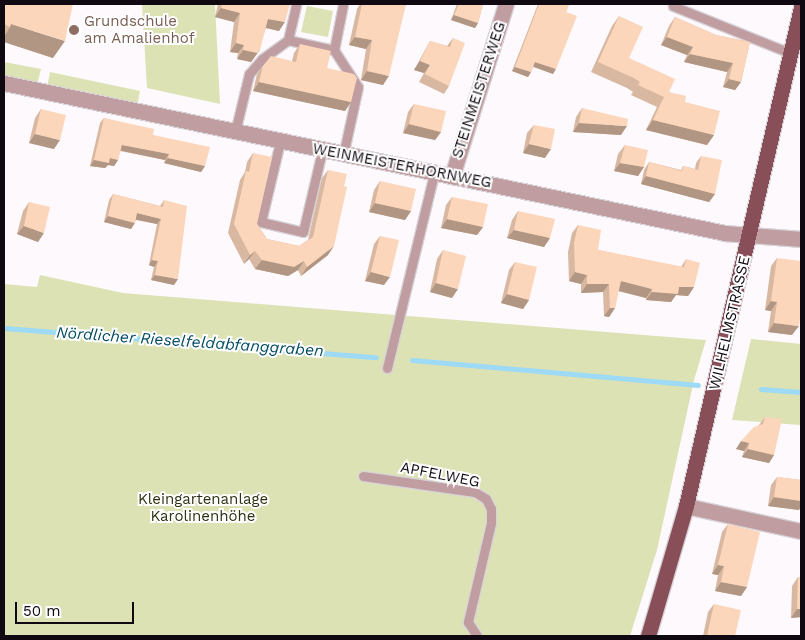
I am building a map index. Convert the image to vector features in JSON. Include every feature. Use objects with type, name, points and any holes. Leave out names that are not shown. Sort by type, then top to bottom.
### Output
[{"type":"main road","name":"WILHELMSTRASSE","points":[[648,636],[686,506],[750,236],[801,7]]},
{"type":"street","name":"STEINMEISTERWEG","points":[[452,176],[506,4]]},
{"type":"street","name":"WEINMEISTERHORNWEG","points":[[4,83],[343,156],[750,236],[801,239]]},
{"type":"street","points":[[686,506],[801,531]]},
{"type":"lane","points":[[235,132],[249,74],[262,59],[288,40],[296,4]]},
{"type":"lane","points":[[334,50],[344,4]]},
{"type":"lane","points":[[673,6],[790,53]]},
{"type":"lane","points":[[288,40],[334,50],[358,87],[343,156]]},
{"type":"lane","points":[[280,142],[261,222],[303,232],[322,151]]},
{"type":"lane","points":[[387,368],[434,174]]},
{"type":"lane","name":"APFELWEG","points":[[363,476],[475,492],[486,499],[491,509],[491,523],[468,622],[477,636]]},
{"type":"green space","points":[[142,4],[215,4],[220,104],[147,88]]},
{"type":"green space","points":[[307,6],[333,11],[328,37],[301,32]]},
{"type":"green space","points":[[4,62],[41,69],[37,85],[4,78]]},
{"type":"green space","points":[[50,72],[140,91],[137,106],[47,87]]},
{"type":"green space","name":"Kleingartenanlage Karolinenhöhe","points":[[40,275],[123,293],[706,340],[694,380],[657,550],[630,636],[4,636],[4,284],[37,287]]},
{"type":"green space","points":[[751,339],[801,344],[801,425],[732,420]]},
{"type":"building","points":[[4,4],[73,4],[65,41],[11,24],[10,27],[4,24]]},
{"type":"building","points":[[222,4],[290,4],[285,22],[268,19],[260,50],[257,53],[243,50],[244,45],[236,43],[240,13],[221,8]]},
{"type":"building","points":[[362,4],[406,4],[389,76],[367,71],[372,40],[355,37]]},
{"type":"building","points":[[459,4],[483,4],[478,23],[454,15]]},
{"type":"building","points":[[539,4],[569,4],[566,12],[577,16],[556,69],[535,62],[531,72],[515,67]]},
{"type":"building","points":[[619,16],[643,27],[629,58],[675,79],[669,92],[686,96],[685,102],[720,111],[714,135],[653,120],[664,97],[638,85],[640,82],[634,78],[598,62]]},
{"type":"building","points":[[675,17],[716,35],[750,42],[741,82],[729,79],[733,63],[690,54],[693,47],[667,37]]},
{"type":"building","points":[[453,38],[465,43],[449,86],[425,74],[430,65],[420,61],[430,41],[450,47]]},
{"type":"building","points":[[300,44],[331,51],[327,68],[354,74],[357,78],[351,102],[259,82],[263,66],[271,56],[296,62]]},
{"type":"building","points":[[414,104],[446,111],[441,132],[409,124]]},
{"type":"building","points":[[582,108],[628,119],[627,126],[579,123]]},
{"type":"building","points":[[41,109],[66,115],[60,140],[35,134]]},
{"type":"building","points":[[104,118],[154,129],[153,135],[210,147],[205,166],[168,158],[169,154],[122,145],[118,160],[110,158],[109,163],[94,160]]},
{"type":"building","points":[[534,125],[555,129],[551,149],[529,144]]},
{"type":"building","points":[[625,145],[648,150],[644,167],[620,163]]},
{"type":"building","points":[[253,153],[272,157],[257,224],[267,239],[299,246],[313,237],[328,170],[347,174],[344,186],[347,187],[334,246],[307,267],[304,261],[294,267],[262,260],[255,251],[250,255],[234,224],[246,171],[249,172]]},
{"type":"building","points":[[701,156],[722,160],[715,194],[646,176],[649,162],[682,171],[683,166],[698,170]]},
{"type":"building","points":[[380,181],[416,189],[411,211],[375,203]]},
{"type":"building","points":[[113,194],[163,207],[164,200],[187,206],[178,279],[155,275],[158,261],[152,260],[161,219],[137,213],[135,223],[108,216]]},
{"type":"building","points":[[452,197],[488,204],[483,227],[447,219]]},
{"type":"building","points":[[29,202],[50,207],[44,233],[24,226]]},
{"type":"building","points":[[518,211],[555,219],[550,238],[514,230]]},
{"type":"building","points":[[578,225],[601,230],[598,250],[684,267],[686,259],[700,263],[694,287],[679,287],[678,294],[652,292],[652,289],[621,281],[615,308],[610,308],[609,284],[587,284],[587,275],[575,272],[574,243]]},
{"type":"building","points":[[380,236],[399,240],[390,277],[371,272]]},
{"type":"building","points":[[443,250],[466,256],[458,289],[436,283]]},
{"type":"building","points":[[777,258],[801,261],[801,312],[799,326],[774,323],[777,302],[771,301]]},
{"type":"building","points":[[515,262],[537,267],[529,300],[507,294]]},
{"type":"building","points":[[765,417],[782,419],[774,455],[748,449],[749,443],[741,441],[754,427],[763,424]]},
{"type":"building","points":[[777,477],[801,480],[801,501],[774,497]]},
{"type":"building","points":[[728,524],[760,532],[747,587],[721,582],[724,566],[718,565]]},
{"type":"building","points":[[798,577],[801,577],[801,609],[797,609]]},
{"type":"building","points":[[714,604],[741,610],[735,636],[707,636]]},
{"type":"waterway","name":"Nördlicher Rieselfeldabfanggraben","points":[[4,328],[376,357]]},
{"type":"waterway","name":"Nördlicher Rieselfeldabfanggraben","points":[[412,360],[698,385]]},
{"type":"waterway","name":"Nördlicher Rieselfeldabfanggraben","points":[[761,389],[801,392]]},
{"type":"place","name":"Grundschule am Amalienhof","points":[[74,30]]}]
